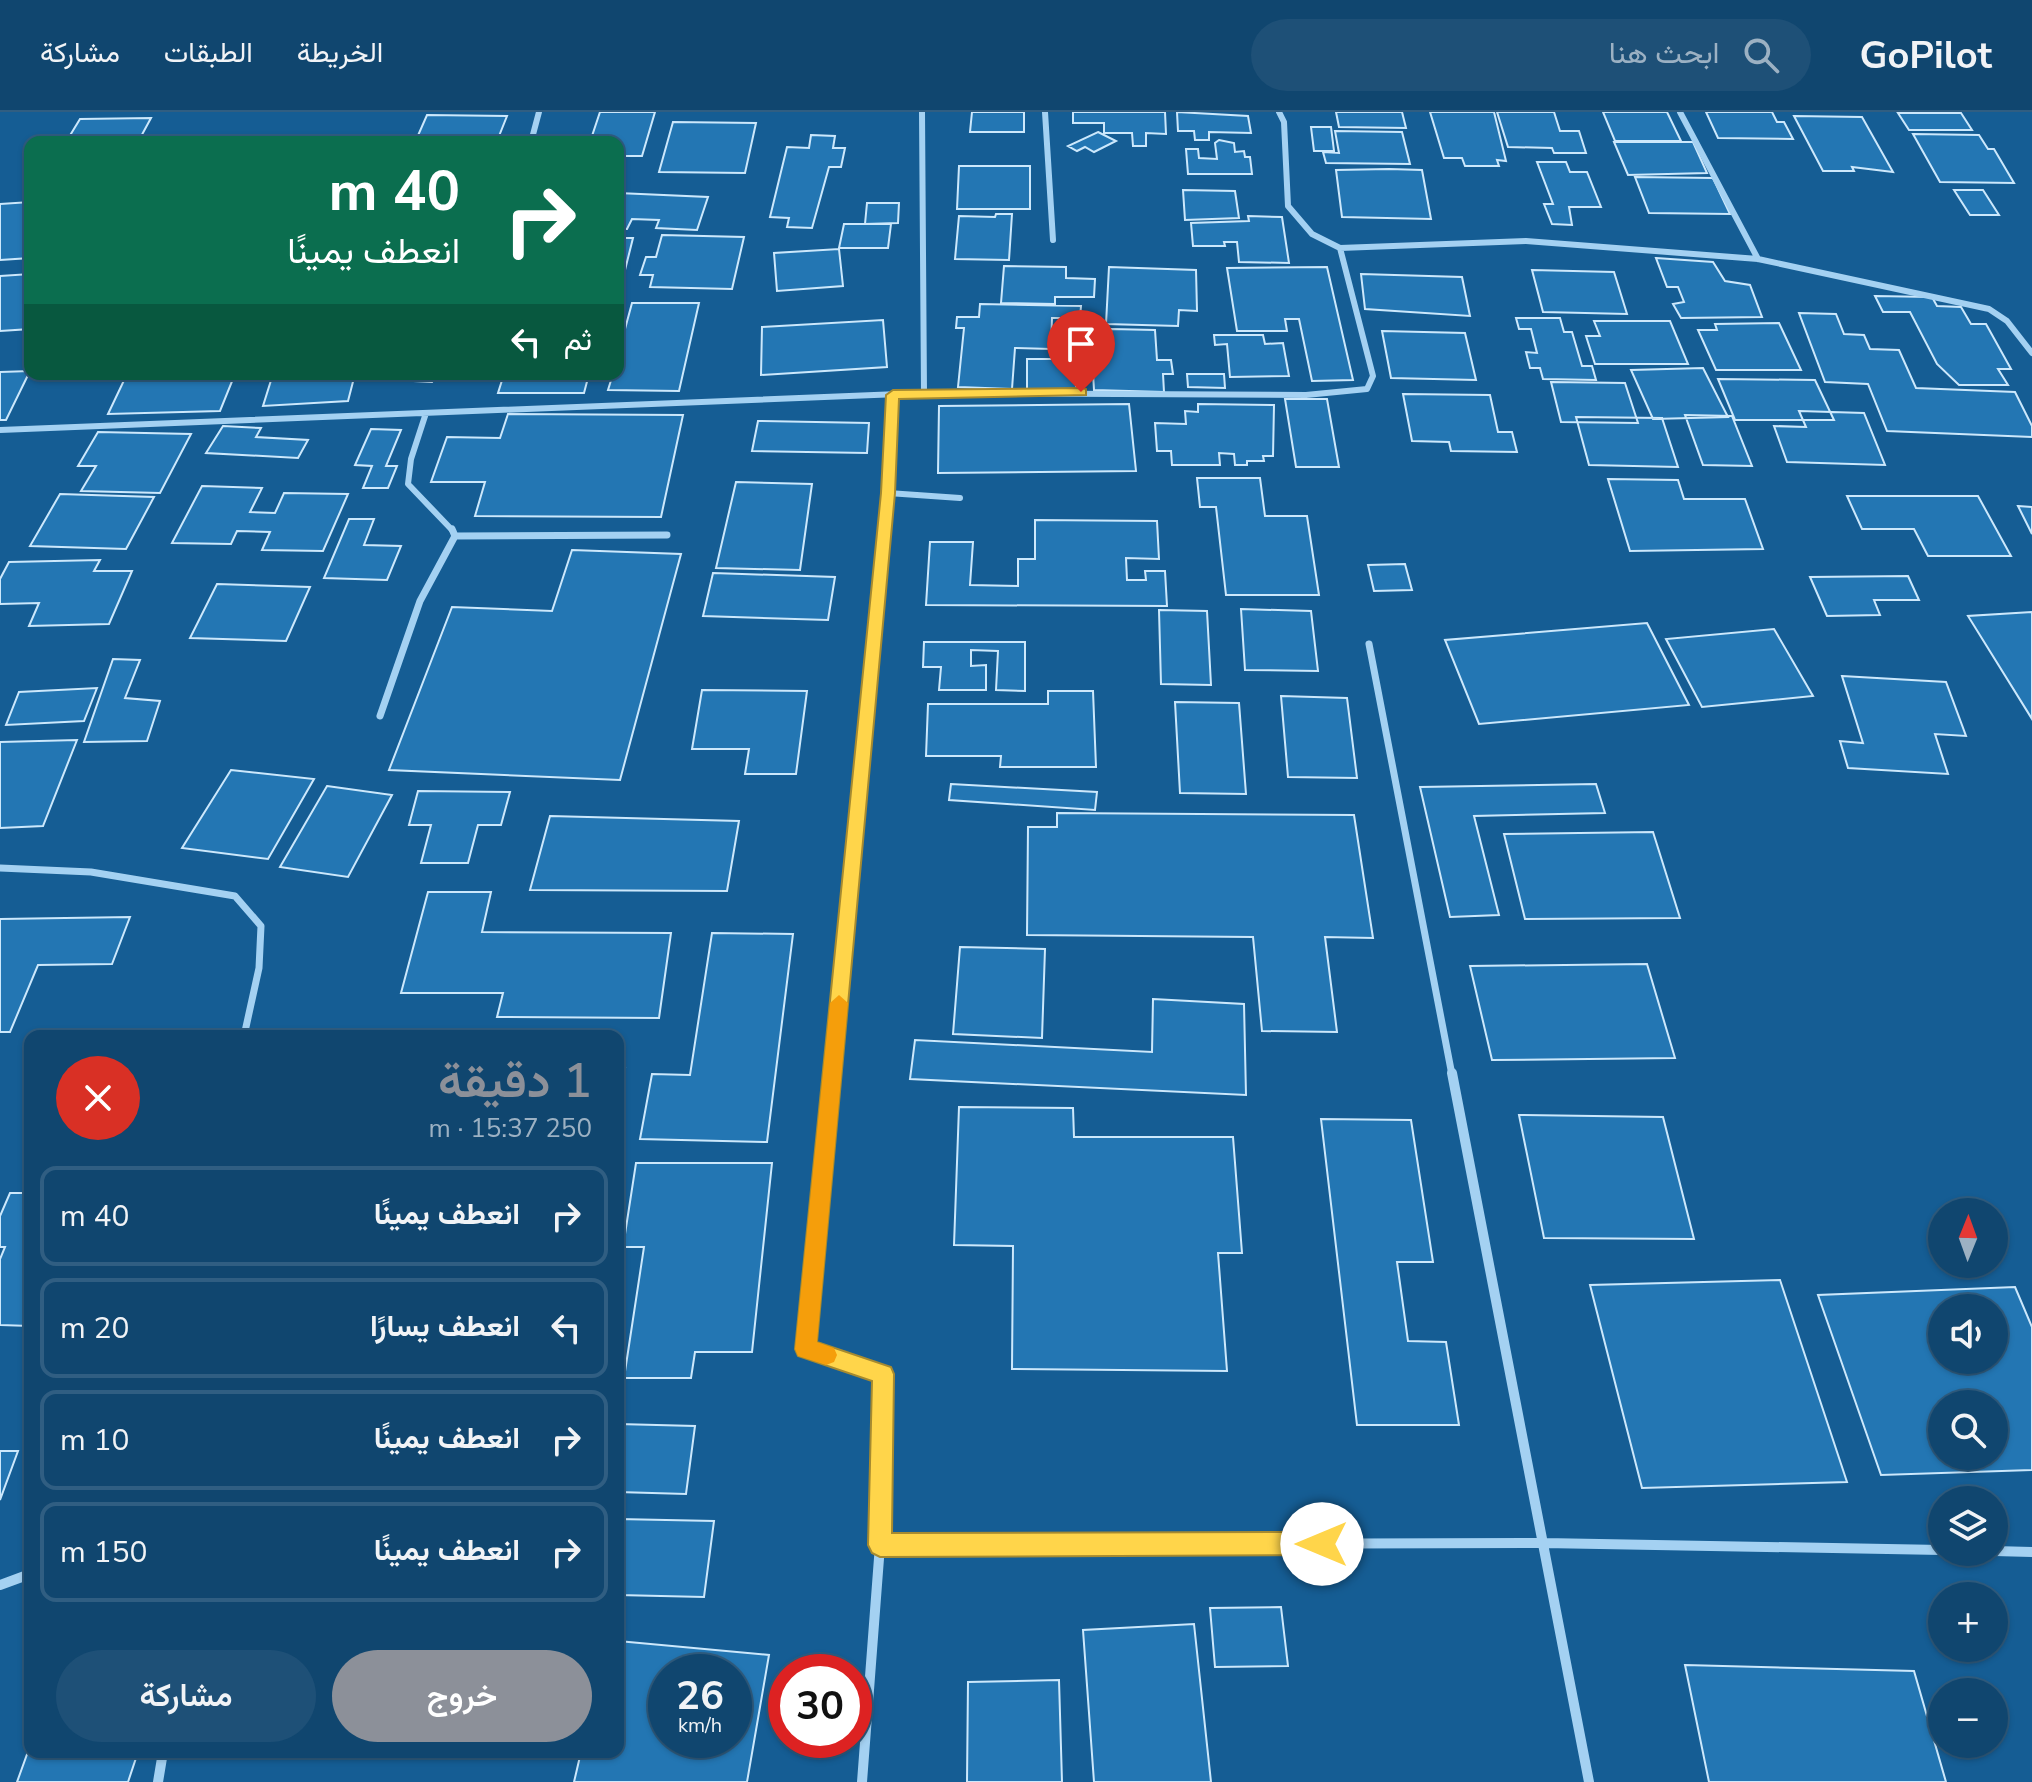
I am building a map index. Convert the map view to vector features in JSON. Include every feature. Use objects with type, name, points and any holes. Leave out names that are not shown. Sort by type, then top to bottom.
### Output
[{"type":"street","points":[[533,136],[539,112]]},
{"type":"street","points":[[922,112],[924,393]]},
{"type":"street","points":[[1045,112],[1052,180],[1053,240]]},
{"type":"street","points":[[1279,112],[1284,122],[1288,206],[1312,234],[1340,248],[1526,241],[1758,259],[1989,309],[2007,321],[2032,353]]},
{"type":"street","points":[[1680,112],[1758,259]]},
{"type":"street","points":[[0,430],[924,393],[1306,395],[1367,389],[1373,376],[1340,248]]},
{"type":"street","points":[[862,1782],[880,1545],[883,1374],[806,1349],[888,493],[893,395]]},
{"type":"street","points":[[426,413],[411,459],[408,484],[430,507],[447,518],[455,536]]},
{"type":"street","points":[[888,493],[960,498]]},
{"type":"street","points":[[455,536],[667,535]]},
{"type":"street","points":[[380,716],[407,626],[432,571],[455,536]]},
{"type":"street","points":[[1369,644],[1589,1782]]},
{"type":"street","points":[[0,868],[91,872],[235,896],[261,926],[259,968],[245,1030]]},
{"type":"street","points":[[880,1545],[1544,1543],[1928,1550]]},
{"type":"street","points":[[2008,1551],[2032,1552]]},
{"type":"street","points":[[0,1585],[24,1576]]},
{"type":"street","points":[[158,1782],[162,1758]]},
{"type":"building","points":[[600,112],[655,112],[642,156],[624,156],[624,136],[592,136]]},
{"type":"building","points":[[972,112],[1024,112],[1024,132],[970,132]]},
{"type":"building","points":[[1073,112],[1165,112],[1166,134],[1146,133],[1146,146],[1133,146],[1132,133],[1104,133],[1104,123],[1073,123]]},
{"type":"building","points":[[1177,112],[1248,116],[1251,133],[1209,132],[1209,140],[1195,140],[1194,131],[1178,131]]},
{"type":"building","points":[[1336,112],[1402,112],[1406,128],[1339,127]]},
{"type":"building","points":[[1430,112],[1494,112],[1506,161],[1497,160],[1499,166],[1465,166],[1462,158],[1444,158]]},
{"type":"building","points":[[1497,112],[1554,112],[1560,131],[1579,131],[1586,153],[1554,153],[1552,148],[1508,147]]},
{"type":"building","points":[[1603,112],[1667,112],[1681,141],[1615,141]]},
{"type":"building","points":[[1706,112],[1772,112],[1777,122],[1784,122],[1793,139],[1718,138]]},
{"type":"building","points":[[1898,113],[1961,113],[1972,130],[1909,130]]},
{"type":"building","points":[[427,115],[507,116],[499,136],[418,136]]},
{"type":"building","points":[[1794,116],[1862,117],[1893,172],[1852,167],[1854,171],[1823,171]]},
{"type":"building","points":[[151,118],[141,136],[70,136],[80,119]]},
{"type":"building","points":[[673,122],[756,123],[745,173],[659,172]]},
{"type":"building","points":[[1311,127],[1331,127],[1334,151],[1314,151]]},
{"type":"building","points":[[1335,131],[1402,132],[1410,164],[1326,163],[1323,152],[1339,153]]},
{"type":"building","points":[[1098,132],[1116,141],[1094,152],[1085,147],[1077,151],[1068,146]]},
{"type":"building","points":[[1913,134],[1979,135],[1988,149],[1994,149],[2014,183],[1940,182]]},
{"type":"building","points":[[811,135],[835,136],[833,148],[845,148],[841,167],[829,167],[812,228],[787,227],[789,218],[770,217],[787,147],[809,148]]},
{"type":"building","points":[[1219,140],[1234,143],[1235,152],[1244,151],[1245,157],[1250,157],[1252,174],[1188,174],[1186,149],[1198,149],[1199,158],[1217,159],[1215,143]]},
{"type":"building","points":[[1614,142],[1693,142],[1707,173],[1628,175]]},
{"type":"building","points":[[1537,162],[1566,162],[1570,172],[1587,172],[1601,207],[1569,207],[1572,225],[1552,224],[1544,204],[1553,204]]},
{"type":"building","points":[[959,166],[1030,166],[1030,209],[957,209]]},
{"type":"building","points":[[1336,170],[1422,170],[1431,219],[1342,217]]},
{"type":"building","points":[[1635,177],[1713,178],[1730,214],[1649,213]]},
{"type":"building","points":[[1183,190],[1235,191],[1239,218],[1185,220]]},
{"type":"building","points":[[1954,190],[1983,190],[1999,215],[1970,215]]},
{"type":"building","points":[[624,193],[708,197],[697,230],[656,228],[659,220],[632,219],[624,229]]},
{"type":"building","points":[[24,202],[24,258],[0,260],[0,204]]},
{"type":"building","points":[[867,203],[899,203],[898,223],[865,224]]},
{"type":"building","points":[[996,214],[1012,214],[1009,260],[955,259],[959,216],[995,217]]},
{"type":"building","points":[[1248,216],[1282,217],[1289,263],[1239,262],[1237,242],[1224,242],[1225,246],[1193,246],[1191,223],[1249,221]]},
{"type":"building","points":[[844,224],[891,224],[888,248],[839,248]]},
{"type":"building","points":[[662,235],[744,237],[732,289],[650,287],[653,275],[640,275],[646,257],[656,257]]},
{"type":"building","points":[[624,238],[633,238],[624,274]]},
{"type":"building","points":[[839,249],[843,286],[777,291],[774,253]]},
{"type":"building","points":[[1656,258],[1713,262],[1725,281],[1750,285],[1762,317],[1681,318],[1673,304],[1684,302],[1678,287],[1667,287]]},
{"type":"building","points":[[1004,266],[1066,267],[1066,278],[1095,279],[1094,297],[1055,297],[1055,304],[1001,303]]},
{"type":"building","points":[[1109,267],[1196,270],[1197,311],[1179,310],[1178,326],[1106,324]]},
{"type":"building","points":[[1327,267],[1353,380],[1312,381],[1299,319],[1285,319],[1287,331],[1237,331],[1227,268]]},
{"type":"building","points":[[1532,270],[1614,272],[1627,314],[1543,312]]},
{"type":"building","points":[[24,274],[24,329],[0,331],[0,276]]},
{"type":"building","points":[[1361,274],[1462,277],[1470,316],[1365,309]]},
{"type":"building","points":[[1875,296],[1932,297],[1937,306],[1961,307],[1971,324],[1986,324],[2011,369],[1998,369],[2008,385],[1959,385],[1937,364],[1910,312],[1883,312]]},
{"type":"building","points":[[632,303],[699,303],[679,391],[608,390],[611,380],[624,380],[624,333]]},
{"type":"building","points":[[980,304],[1081,306],[1080,318],[1052,318],[1051,349],[1015,348],[1012,389],[958,387],[964,328],[956,328],[957,317],[979,317]]},
{"type":"building","points":[[1799,313],[1836,314],[1844,334],[1864,335],[1870,349],[1899,350],[1916,388],[2015,392],[2032,426],[2032,437],[1887,431],[1868,384],[1825,382]]},
{"type":"building","points":[[1516,318],[1560,318],[1564,332],[1572,332],[1582,366],[1592,366],[1596,380],[1543,379],[1540,368],[1530,368],[1526,352],[1537,353],[1531,329],[1519,329]]},
{"type":"building","points":[[883,320],[887,367],[761,375],[762,327]]},
{"type":"building","points":[[1594,321],[1670,321],[1688,364],[1595,364],[1586,336],[1600,336]]},
{"type":"building","points":[[1779,323],[1801,370],[1716,370],[1698,330],[1717,330],[1715,324]]},
{"type":"building","points":[[1111,329],[1155,330],[1157,360],[1171,360],[1173,374],[1163,374],[1164,392],[1094,390],[1093,373],[1083,373],[1082,354],[1112,354]]},
{"type":"building","points":[[1382,331],[1465,333],[1476,380],[1391,378]]},
{"type":"building","points":[[1214,335],[1263,335],[1265,344],[1283,343],[1289,376],[1230,377],[1227,344],[1215,345]]},
{"type":"building","points":[[1027,359],[1076,359],[1076,392],[1027,392]]},
{"type":"building","points":[[1703,368],[1728,417],[1653,419],[1631,370]]},
{"type":"building","points":[[24,371],[26,380],[6,420],[0,420],[0,372]]},
{"type":"building","points":[[1187,374],[1224,374],[1225,388],[1188,387]]},
{"type":"building","points":[[1718,379],[1815,380],[1834,420],[1735,420]]},
{"type":"building","points":[[124,380],[233,380],[220,411],[108,414]]},
{"type":"building","points":[[271,380],[353,380],[348,401],[263,406]]},
{"type":"building","points":[[502,380],[587,380],[584,393],[498,393]]},
{"type":"building","points":[[1551,382],[1625,383],[1638,423],[1561,422]]},
{"type":"building","points":[[1403,394],[1490,395],[1498,432],[1512,432],[1517,452],[1451,451],[1449,442],[1412,441]]},
{"type":"building","points":[[1285,399],[1327,399],[1339,467],[1296,467]]},
{"type":"building","points":[[1129,404],[1136,471],[938,473],[939,406]]},
{"type":"building","points":[[1198,404],[1274,405],[1273,456],[1263,456],[1264,461],[1235,465],[1234,454],[1219,453],[1220,465],[1172,465],[1171,451],[1157,451],[1155,423],[1186,424],[1185,411],[1198,412]]},
{"type":"building","points":[[1799,411],[1864,413],[1885,465],[1787,462],[1774,426],[1806,427]]},
{"type":"building","points":[[508,414],[683,415],[661,517],[475,516],[485,482],[431,482],[447,437],[500,438]]},
{"type":"building","points":[[1685,415],[1732,416],[1752,466],[1703,465]]},
{"type":"building","points":[[1576,417],[1662,418],[1678,467],[1589,465]]},
{"type":"building","points":[[758,421],[869,423],[867,453],[752,451]]},
{"type":"building","points":[[223,426],[261,428],[256,437],[308,440],[298,458],[206,453]]},
{"type":"building","points":[[371,429],[401,430],[386,466],[397,466],[388,488],[363,488],[372,466],[355,465]]},
{"type":"building","points":[[98,432],[191,434],[160,493],[81,491],[96,466],[78,466]]},
{"type":"building","points":[[1197,478],[1260,478],[1265,516],[1307,516],[1319,595],[1226,595],[1216,507],[1200,507]]},
{"type":"building","points":[[1608,479],[1678,480],[1684,499],[1745,499],[1763,549],[1630,551]]},
{"type":"building","points":[[736,482],[812,484],[800,570],[716,568]]},
{"type":"building","points":[[202,486],[262,488],[250,512],[275,513],[284,493],[348,494],[323,551],[262,550],[270,532],[237,531],[231,544],[172,543]]},
{"type":"building","points":[[60,494],[154,497],[126,549],[30,546]]},
{"type":"building","points":[[1847,496],[1978,496],[2011,556],[1928,556],[1914,529],[1862,529]]},
{"type":"building","points":[[2018,506],[2032,507],[2032,534]]},
{"type":"building","points":[[349,519],[374,519],[364,545],[401,546],[387,580],[324,578]]},
{"type":"building","points":[[1035,520],[1157,521],[1159,559],[1126,558],[1127,580],[1146,580],[1145,571],[1165,571],[1167,606],[926,605],[930,542],[973,542],[970,585],[1018,586],[1018,559],[1035,559]]},
{"type":"building","points":[[572,550],[681,554],[620,780],[389,770],[452,607],[552,611]]},
{"type":"building","points":[[100,560],[94,571],[132,571],[109,624],[29,626],[39,603],[0,604],[0,579],[9,562]]},
{"type":"building","points":[[1405,564],[1412,590],[1374,591],[1368,565]]},
{"type":"building","points":[[713,573],[835,577],[828,620],[703,616]]},
{"type":"building","points":[[1908,576],[1919,600],[1874,600],[1880,615],[1827,616],[1810,577]]},
{"type":"building","points":[[217,584],[310,587],[286,641],[190,638]]},
{"type":"building","points":[[1241,609],[1311,611],[1318,671],[1245,670]]},
{"type":"building","points":[[1159,610],[1207,611],[1211,685],[1161,684]]},
{"type":"building","points":[[2032,612],[2032,719],[1968,616]]},
{"type":"building","points":[[1647,623],[1689,705],[1479,724],[1445,640]]},
{"type":"building","points":[[1774,629],[1813,696],[1702,707],[1666,639]]},
{"type":"building","points":[[924,642],[1025,642],[1025,691],[996,690],[998,651],[971,650],[971,666],[986,665],[986,690],[939,690],[941,667],[923,667]]},
{"type":"building","points":[[113,659],[140,660],[125,698],[160,701],[147,741],[84,742]]},
{"type":"building","points":[[1842,676],[1946,682],[1966,736],[1935,734],[1948,774],[1848,768],[1840,741],[1863,743]]},
{"type":"building","points":[[97,688],[84,721],[6,725],[19,692]]},
{"type":"building","points":[[702,690],[807,691],[796,774],[745,774],[749,749],[692,749]]},
{"type":"building","points":[[1048,691],[1093,691],[1096,767],[1000,767],[1001,756],[926,756],[928,704],[1048,704]]},
{"type":"building","points":[[1281,696],[1347,698],[1357,778],[1288,777]]},
{"type":"building","points":[[1175,702],[1239,703],[1246,794],[1180,793]]},
{"type":"building","points":[[77,740],[43,826],[0,828],[0,742]]},
{"type":"building","points":[[231,770],[314,779],[268,859],[182,848]]},
{"type":"building","points":[[951,784],[1097,792],[1095,810],[949,800]]},
{"type":"building","points":[[1596,784],[1605,813],[1474,816],[1499,915],[1450,917],[1420,787]]},
{"type":"building","points":[[327,786],[392,795],[348,877],[280,867]]},
{"type":"building","points":[[418,791],[510,792],[501,825],[478,825],[468,863],[421,863],[431,825],[409,825]]},
{"type":"building","points":[[1057,813],[1354,815],[1373,938],[1325,937],[1337,1032],[1262,1031],[1253,937],[1027,935],[1028,827],[1057,827]]},
{"type":"building","points":[[550,816],[739,821],[727,891],[530,890]]},
{"type":"building","points":[[1653,832],[1680,918],[1525,919],[1504,834]]},
{"type":"building","points":[[428,892],[491,892],[482,932],[671,933],[659,1018],[497,1017],[503,993],[401,993]]},
{"type":"building","points":[[130,917],[112,964],[38,965],[10,1032],[0,1032],[0,919]]},
{"type":"building","points":[[712,933],[793,934],[767,1142],[640,1139],[652,1074],[690,1075]]},
{"type":"building","points":[[960,947],[1045,949],[1042,1038],[953,1034]]},
{"type":"building","points":[[1647,964],[1675,1058],[1492,1060],[1470,966]]},
{"type":"building","points":[[1153,999],[1244,1004],[1246,1095],[910,1079],[915,1040],[1152,1052]]},
{"type":"building","points":[[959,1107],[1073,1108],[1074,1137],[1233,1137],[1242,1253],[1218,1253],[1227,1371],[1012,1369],[1013,1246],[954,1245]]},
{"type":"building","points":[[1519,1115],[1663,1117],[1694,1239],[1544,1238]]},
{"type":"building","points":[[1321,1119],[1411,1120],[1433,1262],[1397,1262],[1408,1341],[1446,1342],[1459,1425],[1357,1425]]},
{"type":"building","points":[[636,1163],[772,1163],[752,1352],[695,1352],[691,1378],[624,1378],[644,1247],[624,1247]]},
{"type":"building","points":[[10,1193],[24,1193],[24,1326],[0,1325],[0,1259],[5,1247],[0,1247],[0,1216]]},
{"type":"building","points":[[1780,1280],[1847,1482],[1642,1488],[1590,1285]]},
{"type":"building","points":[[2015,1287],[2032,1327],[2032,1470],[1881,1475],[1818,1295]]},
{"type":"building","points":[[624,1424],[695,1426],[686,1494],[624,1492]]},
{"type":"building","points":[[0,1451],[18,1451],[0,1500]]},
{"type":"building","points":[[624,1519],[714,1521],[704,1597],[624,1595]]},
{"type":"building","points":[[1281,1607],[1288,1666],[1215,1667],[1210,1608]]},
{"type":"building","points":[[1194,1624],[1211,1782],[1094,1782],[1083,1630]]},
{"type":"building","points":[[624,1642],[768,1655],[752,1753],[752,1654],[648,1654],[648,1758],[751,1758],[747,1782],[574,1782],[580,1758],[624,1758]]},
{"type":"building","points":[[1685,1665],[1914,1671],[1928,1720],[1928,1758],[1939,1758],[1946,1782],[1709,1782]]},
{"type":"building","points":[[1059,1680],[1062,1782],[967,1782],[968,1682]]},
{"type":"building","points":[[26,1758],[136,1758],[128,1782],[17,1782]]},
{"type":"slow traffic","points":[[826,1355],[806,1349],[839,1003]]},
{"type":"route","points":[[1081,392],[893,395],[888,493],[806,1349],[883,1374],[880,1545],[1322,1544]]}]
